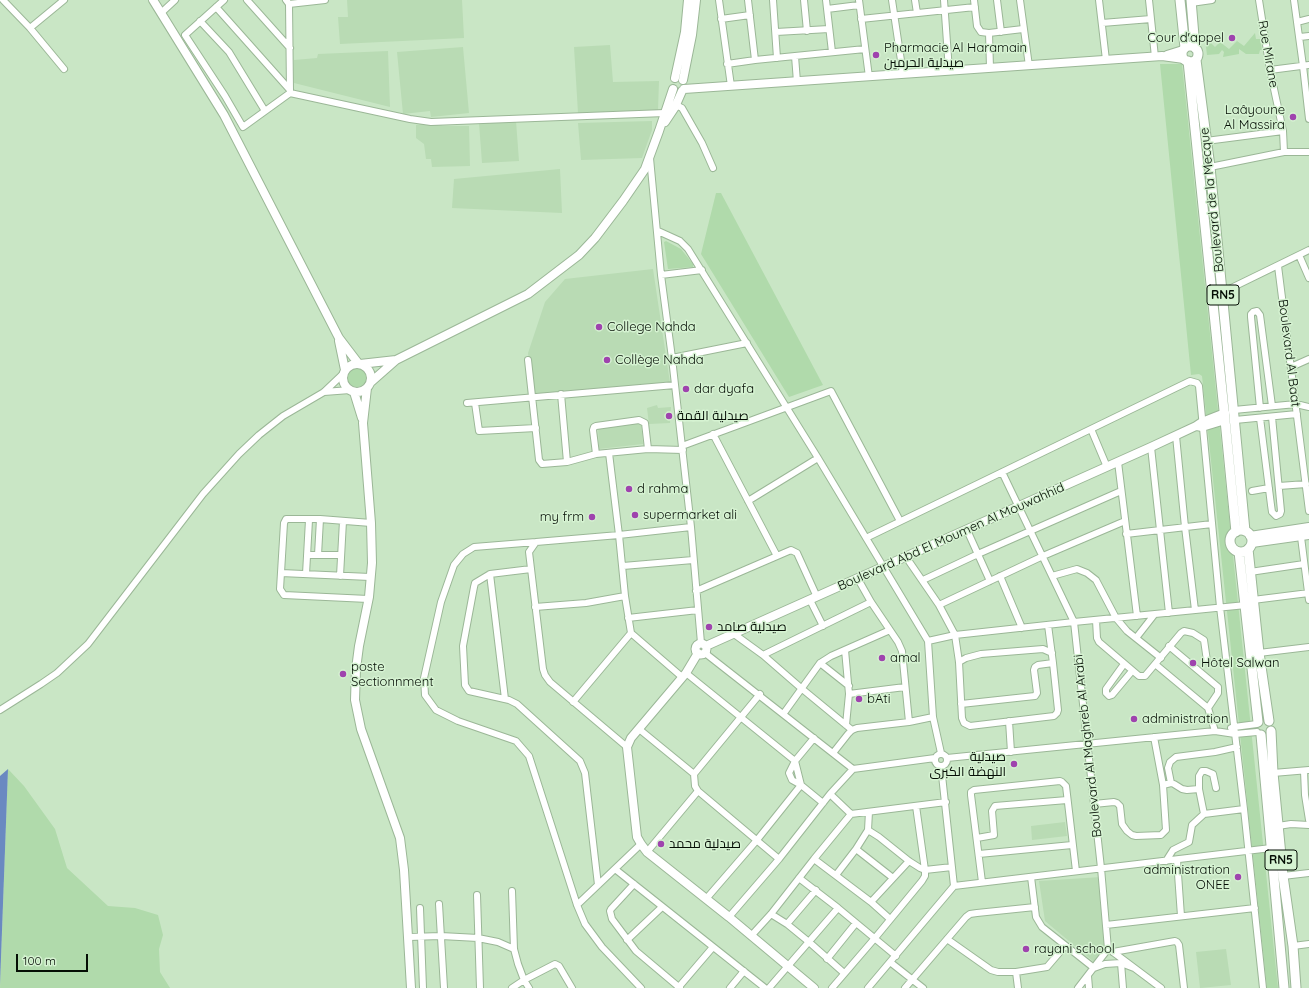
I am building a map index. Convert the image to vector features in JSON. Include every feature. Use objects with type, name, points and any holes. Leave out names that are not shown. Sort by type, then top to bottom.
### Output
[{"type":"main road","points":[[152,0],[224,115],[339,338],[359,364],[366,366],[370,371],[371,376],[363,423],[371,523],[372,563],[368,600],[356,669],[355,700],[361,729],[400,838],[409,937],[411,988]]},
{"type":"main road","points":[[659,131],[676,105],[685,86],[681,79],[688,0]]},
{"type":"main road","points":[[681,79],[691,41],[696,0]]},
{"type":"main road","name":"Boulevard de la Mecque","points":[[1180,0],[1250,572],[1249,602],[1259,653],[1269,721]]},
{"type":"main road","points":[[352,391],[361,392],[396,360],[528,294],[579,255],[595,238],[645,170],[666,113],[673,89],[672,83],[681,79],[692,83],[731,86],[1106,60],[1187,56],[1189,46],[1195,48],[1191,2]]},
{"type":"main road","name":"Boulevard de la Mecque","points":[[1187,56],[1210,167],[1222,292],[1230,416]]},
{"type":"main road","points":[[673,89],[676,91],[721,86]]},
{"type":"main road","points":[[339,338],[344,372],[344,383],[352,391],[363,423]]},
{"type":"main road","points":[[344,372],[348,366],[396,360]]},
{"type":"main road","name":"Boulevard Abd El Moumen Al Mouwahhid","points":[[703,649],[1200,425],[1230,416]]},
{"type":"main road","points":[[1245,540],[1309,527]]},
{"type":"main road","points":[[1245,540],[1305,536]]},
{"type":"main road","name":"Boulevard de la Mecque","points":[[1245,540],[1258,728],[1284,988]]},
{"type":"main road","points":[[703,649],[684,675],[631,738],[627,747],[636,831],[641,844],[647,852],[729,917],[813,988]]},
{"type":"main road","points":[[1269,721],[1265,719],[1258,728],[1266,735],[1271,731]]},
{"type":"main road","name":"RN5","points":[[1269,721],[1272,724],[1273,773],[1296,988]]},
{"type":"street","points":[[3,0],[30,28],[64,69]]},
{"type":"street","points":[[160,13],[175,0]]},
{"type":"street","points":[[224,0],[185,35],[225,96],[243,127],[290,91]]},
{"type":"street","points":[[247,0],[290,48]]},
{"type":"street","points":[[290,91],[288,2],[324,0]]},
{"type":"street","points":[[719,0],[731,86]]},
{"type":"street","points":[[748,0],[755,60]]},
{"type":"street","points":[[773,0],[776,32],[776,58]]},
{"type":"street","points":[[804,0],[807,32]]},
{"type":"street","points":[[826,0],[832,52]]},
{"type":"street","points":[[892,0],[903,74]]},
{"type":"street","points":[[915,0],[916,13]]},
{"type":"street","points":[[944,0],[949,71]]},
{"type":"street","points":[[974,0],[979,30],[981,32],[989,33],[1023,29]]},
{"type":"street","points":[[997,0],[1001,32]]},
{"type":"street","points":[[1020,0],[1029,66]]},
{"type":"street","points":[[1106,60],[1099,0],[1107,0]]},
{"type":"street","points":[[1149,0],[1158,57]]},
{"type":"street","points":[[1191,2],[1212,0]]},
{"type":"street","name":"Rue Mirane","points":[[1259,0],[1270,70],[1283,131],[1284,152]]},
{"type":"street","points":[[1294,0],[1306,65],[1309,119]]},
{"type":"street","points":[[30,28],[61,1]]},
{"type":"street","points":[[827,9],[859,3],[869,77]]},
{"type":"street","points":[[216,7],[290,91],[410,119],[430,122],[666,113]]},
{"type":"street","points":[[861,19],[975,7]]},
{"type":"street","points":[[721,19],[750,15]]},
{"type":"street","points":[[1102,24],[1151,19]]},
{"type":"street","points":[[1297,22],[1309,19]]},
{"type":"street","points":[[200,21],[229,52],[265,111]]},
{"type":"street","points":[[776,32],[807,32],[829,29]]},
{"type":"street","points":[[989,33],[990,68]]},
{"type":"street","points":[[1300,37],[1309,36]]},
{"type":"street","points":[[727,64],[865,49]]},
{"type":"street","points":[[794,56],[797,82]]},
{"type":"street","points":[[1270,70],[1306,65]]},
{"type":"street","points":[[676,105],[682,108],[714,168]]},
{"type":"street","points":[[1206,142],[1283,131]]},
{"type":"street","points":[[1210,167],[1284,152],[1309,152]]},
{"type":"street","points":[[650,158],[703,649],[853,769]]},
{"type":"street","points":[[658,231],[680,242],[688,248],[787,407],[928,641],[933,717],[941,753],[945,754],[947,758]]},
{"type":"street","points":[[1222,292],[1309,250]]},
{"type":"street","points":[[1299,255],[1309,278]]},
{"type":"street","name":"Boulevard Al Baat","points":[[1278,266],[1309,511]]},
{"type":"street","points":[[662,275],[702,270]]},
{"type":"street","points":[[1260,408],[1250,317],[1253,312],[1257,311],[1260,315],[1272,406]]},
{"type":"street","points":[[672,358],[747,343]]},
{"type":"street","points":[[1291,367],[1309,358]]},
{"type":"street","points":[[528,360],[539,460],[542,464],[567,462],[596,454],[682,448],[713,434],[831,391],[900,522]]},
{"type":"street","points":[[0,710],[57,673],[88,644],[203,494],[238,454],[259,434],[283,416],[324,392],[344,372]]},
{"type":"street","points":[[866,538],[1192,381],[1199,386],[1200,425],[1263,988]]},
{"type":"street","points":[[467,403],[531,396],[675,385]]},
{"type":"street","points":[[324,392],[352,391]]},
{"type":"street","points":[[561,394],[567,462]]},
{"type":"street","points":[[476,403],[479,431],[536,428]]},
{"type":"street","points":[[1230,416],[1272,406],[1296,404],[1309,406]]},
{"type":"street","points":[[1230,416],[1260,418],[1297,414]]},
{"type":"street","points":[[1260,418],[1272,512],[1274,515],[1279,515],[1282,511],[1272,417]]},
{"type":"street","points":[[596,454],[593,430],[596,426],[639,420],[645,423],[648,450]]},
{"type":"street","points":[[1091,429],[1107,467]]},
{"type":"street","points":[[713,434],[777,556]]},
{"type":"street","points":[[1176,436],[1195,610]]},
{"type":"street","points":[[1151,447],[1169,613]]},
{"type":"street","points":[[609,453],[623,566],[625,596],[631,633],[684,675],[742,717],[795,761]]},
{"type":"street","points":[[748,501],[818,458]]},
{"type":"street","points":[[1118,462],[1137,616]]},
{"type":"street","name":"Boulevard Al Maghreb Al Arabi","points":[[1002,472],[1020,506],[1074,622],[1106,925],[1111,951]]},
{"type":"street","points":[[1279,486],[1306,484]]},
{"type":"street","points":[[1252,491],[1269,488]]},
{"type":"street","points":[[922,580],[1031,530],[1121,492]]},
{"type":"street","points":[[368,600],[284,595],[280,589],[285,520],[320,519],[371,523]]},
{"type":"street","points":[[318,554],[320,519]]},
{"type":"street","points":[[306,574],[309,520]]},
{"type":"street","points":[[340,576],[343,521]]},
{"type":"street","points":[[939,605],[1043,556],[1125,521]]},
{"type":"street","points":[[1126,534],[1212,524]]},
{"type":"street","points":[[641,988],[620,968],[585,924],[577,905],[529,756],[516,741],[458,721],[436,710],[425,695],[424,678],[441,602],[454,565],[463,554],[474,547],[619,535],[691,527]]},
{"type":"street","points":[[967,530],[990,581]]},
{"type":"street","points":[[1305,536],[1304,564],[1309,600]]},
{"type":"street","points":[[536,542],[529,552],[543,668],[550,682],[627,747]]},
{"type":"street","points":[[696,591],[791,550],[797,553],[823,626]]},
{"type":"street","points":[[307,554],[341,554]]},
{"type":"street","points":[[906,557],[939,605],[955,635],[959,662],[963,721],[970,726],[1054,716],[1057,713],[1054,663],[1048,625]]},
{"type":"street","points":[[623,566],[693,560]]},
{"type":"street","points":[[1250,572],[1304,564]]},
{"type":"street","points":[[531,569],[490,574],[478,581],[474,586],[463,646],[465,685],[469,691],[505,699],[517,704],[576,757],[582,765],[585,773],[598,885]]},
{"type":"street","points":[[1052,576],[1078,569],[1087,573],[1096,580],[1116,618],[1127,631],[1161,658]]},
{"type":"street","points":[[281,573],[370,577]]},
{"type":"street","points":[[490,574],[505,699]]},
{"type":"street","points":[[1000,576],[1022,628]]},
{"type":"street","points":[[858,579],[871,602],[898,642],[902,651],[908,722]]},
{"type":"street","points":[[928,641],[955,635],[1220,607],[1309,593]]},
{"type":"street","points":[[535,607],[586,603],[625,596]]},
{"type":"street","points":[[763,655],[871,602]]},
{"type":"street","points":[[628,618],[698,610]]},
{"type":"street","points":[[1136,638],[1154,615]]},
{"type":"street","points":[[1096,620],[1097,638],[1099,642],[1132,671],[1142,677],[1145,676],[1154,664],[1161,658],[1169,646],[1181,633],[1187,631],[1193,632],[1204,640],[1207,661]]},
{"type":"street","points":[[784,713],[820,663],[890,630]]},
{"type":"street","points":[[574,702],[631,633]]},
{"type":"street","points":[[734,634],[763,655],[852,730]]},
{"type":"street","points":[[1169,646],[1218,687],[1218,693],[1208,708]]},
{"type":"street","points":[[1259,653],[1309,648]]},
{"type":"street","points":[[959,662],[966,658],[981,654],[1043,649],[1052,653]]},
{"type":"street","points":[[845,650],[849,686],[846,725]]},
{"type":"street","points":[[820,663],[849,686]]},
{"type":"street","points":[[961,704],[1035,696],[1037,694],[1034,670],[1035,667],[1038,665],[1054,663]]},
{"type":"street","points":[[1124,664],[1106,689],[1106,693],[1109,696],[1112,695],[1132,671]]},
{"type":"street","points":[[1154,664],[1208,708],[1215,731]]},
{"type":"street","points":[[849,694],[905,688]]},
{"type":"street","points":[[694,774],[760,694]]},
{"type":"street","points":[[833,753],[852,730],[857,728],[908,722],[933,717]]},
{"type":"street","points":[[1009,721],[1012,752]]},
{"type":"street","points":[[1225,732],[1234,726],[1258,728]]},
{"type":"street","points":[[947,758],[1215,731],[1235,734],[1258,728]]},
{"type":"street","points":[[639,729],[694,774],[698,791],[779,859]]},
{"type":"street","points":[[1094,804],[1118,803],[1120,806],[1122,824],[1132,835],[1161,835],[1166,830],[1163,785],[1154,737]]},
{"type":"street","points":[[814,738],[795,761],[789,773],[792,780],[801,785],[823,803]]},
{"type":"street","points":[[1171,783],[1168,768],[1170,762],[1176,757],[1215,752],[1237,747]]},
{"type":"street","points":[[729,917],[779,859],[830,794],[853,769],[935,758],[941,753]]},
{"type":"street","points":[[935,758],[937,764],[941,766],[954,886]]},
{"type":"street","points":[[941,766],[945,764],[947,758]]},
{"type":"street","points":[[1204,814],[1199,789],[1199,776],[1202,771],[1213,774],[1216,788]]},
{"type":"street","points":[[1273,773],[1306,771],[1309,820]]},
{"type":"street","points":[[982,882],[971,794],[974,790],[1060,781],[1066,786],[1076,870]]},
{"type":"street","points":[[1163,785],[1171,783],[1182,789],[1199,789]]},
{"type":"street","points":[[706,899],[757,840],[801,785]]},
{"type":"street","points":[[647,852],[698,791]]},
{"type":"street","points":[[830,794],[851,814]]},
{"type":"street","points":[[977,838],[994,835],[992,811],[995,806],[1067,800]]},
{"type":"street","points":[[751,936],[771,914],[851,814],[946,802]]},
{"type":"street","points":[[832,988],[925,876],[916,806]]},
{"type":"street","points":[[1166,861],[1173,850],[1189,842],[1192,825],[1204,814],[1244,809]]},
{"type":"street","points":[[836,875],[856,849],[868,830],[870,812]]},
{"type":"street","points":[[1278,826],[1291,824],[1309,825]]},
{"type":"street","points":[[868,830],[879,836],[915,866],[925,870],[952,867]]},
{"type":"street","points":[[577,905],[641,844]]},
{"type":"street","points":[[979,854],[1072,845]]},
{"type":"street","points":[[868,988],[954,886],[1076,870],[1177,860],[1271,848]]},
{"type":"street","points":[[856,849],[893,878]]},
{"type":"street","points":[[814,859],[871,902],[890,919]]},
{"type":"street","points":[[1177,860],[1182,916]]},
{"type":"street","points":[[871,902],[909,861]]},
{"type":"street","points":[[615,868],[765,988]]},
{"type":"street","points":[[1283,876],[1309,873]]},
{"type":"street","points":[[1031,877],[1036,917],[1042,927],[1094,968]]},
{"type":"street","points":[[799,878],[816,890],[896,956]]},
{"type":"street","points":[[634,884],[610,911],[612,919],[636,951],[679,988],[713,947]]},
{"type":"street","points":[[787,924],[816,890]]},
{"type":"street","points":[[512,891],[514,949],[524,980],[529,988]]},
{"type":"street","points":[[477,895],[480,988]]},
{"type":"street","points":[[439,904],[444,988]]},
{"type":"street","points":[[627,940],[662,907]]},
{"type":"street","points":[[905,988],[960,923],[970,914],[1035,907]]},
{"type":"street","points":[[420,908],[423,988]]},
{"type":"street","points":[[769,988],[838,908]]},
{"type":"street","points":[[1106,925],[1255,908]]},
{"type":"street","points":[[771,914],[787,924],[844,973]]},
{"type":"street","points":[[827,959],[856,923]]},
{"type":"street","points":[[409,937],[441,936],[478,938],[498,942],[514,949]]},
{"type":"street","points":[[947,939],[992,970],[998,972],[1016,972],[1046,967],[1065,946]]},
{"type":"street","points":[[1078,988],[1094,968],[1111,951],[1178,942],[1184,988]]},
{"type":"street","points":[[1292,946],[1309,944]]},
{"type":"street","points":[[1111,951],[1161,988]]},
{"type":"street","points":[[890,962],[924,988]]},
{"type":"street","points":[[1094,968],[1105,964],[1121,963],[1134,968]]},
{"type":"street","points":[[1121,963],[1123,988]]},
{"type":"street","points":[[512,988],[555,964],[559,966],[572,988]]},
{"type":"street","points":[[730,988],[744,972]]},
{"type":"street","points":[[1016,972],[1018,988]]},
{"type":"street","points":[[1088,976],[1089,988]]},
{"type":"shaded area","points":[[347,0],[462,0],[464,38],[340,44],[338,17],[348,17]]},
{"type":"shaded area","points":[[1255,33],[1256,39],[1260,39],[1262,50],[1260,50],[1259,54],[1246,54],[1239,49],[1239,54],[1223,57],[1224,52],[1222,50],[1219,54],[1207,55],[1206,47],[1210,42],[1215,47],[1220,42],[1229,49],[1237,41],[1244,46]]},
{"type":"shaded area","points":[[610,45],[613,82],[659,81],[658,110],[578,113],[574,47]]},
{"type":"shaded area","points":[[463,47],[469,113],[431,117],[430,111],[403,114],[397,52]]},
{"type":"shaded area","points":[[388,51],[390,107],[294,83],[294,60],[317,58],[318,54]]},
{"type":"shaded area","points":[[1160,64],[1182,64],[1278,988],[1267,988],[1202,376],[1199,374],[1191,375]]},
{"type":"shaded area","points":[[516,121],[519,161],[482,163],[479,123]]},
{"type":"shaded area","points":[[652,121],[652,130],[642,158],[581,160],[578,123]]},
{"type":"shaded area","points":[[428,123],[443,126],[469,126],[470,166],[432,167],[431,159],[426,159],[424,144],[416,138],[416,125]]},
{"type":"shaded area","points":[[560,169],[562,213],[452,208],[454,179]]},
{"type":"shaded area","points":[[716,193],[721,193],[823,385],[789,397],[701,254]]},
{"type":"shaded area","points":[[666,241],[681,249],[693,264],[693,267],[668,269],[664,242]]},
{"type":"shaded area","name":"College Nahda","points":[[653,269],[670,383],[533,394],[528,353],[545,302],[565,279]]},
{"type":"shaded area","points":[[357,367],[364,370],[367,377],[364,384],[357,387],[350,384],[347,377],[350,370]]},
{"type":"shaded area","points":[[657,405],[658,408],[671,407],[670,423],[649,424],[647,408]]},
{"type":"shaded area","points":[[641,423],[643,444],[599,449],[598,428]]},
{"type":"shaded area","points":[[8,769],[24,786],[55,829],[67,868],[108,906],[135,908],[158,915],[163,935],[159,949],[160,972],[170,988],[0,988]]},
{"type":"shaded area","points":[[1065,822],[1067,836],[1032,840],[1031,826]]},
{"type":"shaded area","points":[[1101,877],[1105,947],[1094,962],[1045,921],[1039,881]]},
{"type":"shaded area","points":[[1226,949],[1231,985],[1200,988],[1196,952]]},
{"type":"water","points":[[8,769],[0,985],[0,776]]},
{"type":"place","name":"Cour d'appel","points":[[1232,38]]},
{"type":"place","name":"Pharmacie Al Haramain صيدلية الحرمين","points":[[876,55]]},
{"type":"place","name":"Laâyoune Al Massira","points":[[1293,117]]},
{"type":"place","name":"College Nahda","points":[[599,327]]},
{"type":"place","name":"Collège Nahda","points":[[607,360]]},
{"type":"place","name":"dar dyafa","points":[[686,389]]},
{"type":"place","name":"صيدلية القمة","points":[[669,416]]},
{"type":"place","name":"d rahma","points":[[629,489]]},
{"type":"place","name":"supermarket ali","points":[[635,515]]},
{"type":"place","name":"my frm","points":[[592,517]]},
{"type":"place","name":"صيدلية صامد","points":[[709,627]]},
{"type":"place","name":"amal","points":[[882,658]]},
{"type":"place","name":"Hôtel Salwan","points":[[1193,663]]},
{"type":"place","name":"poste Sectionnment","points":[[343,674]]},
{"type":"place","name":"bAti","points":[[859,699]]},
{"type":"place","name":"administration","points":[[1134,719]]},
{"type":"place","name":"صيدلية النهضة الكبرى","points":[[1014,764]]},
{"type":"place","name":"صيدلية محمد","points":[[661,844]]},
{"type":"place","name":"administration ONEE","points":[[1238,877]]},
{"type":"place","name":"rayani school","points":[[1026,949]]}]
